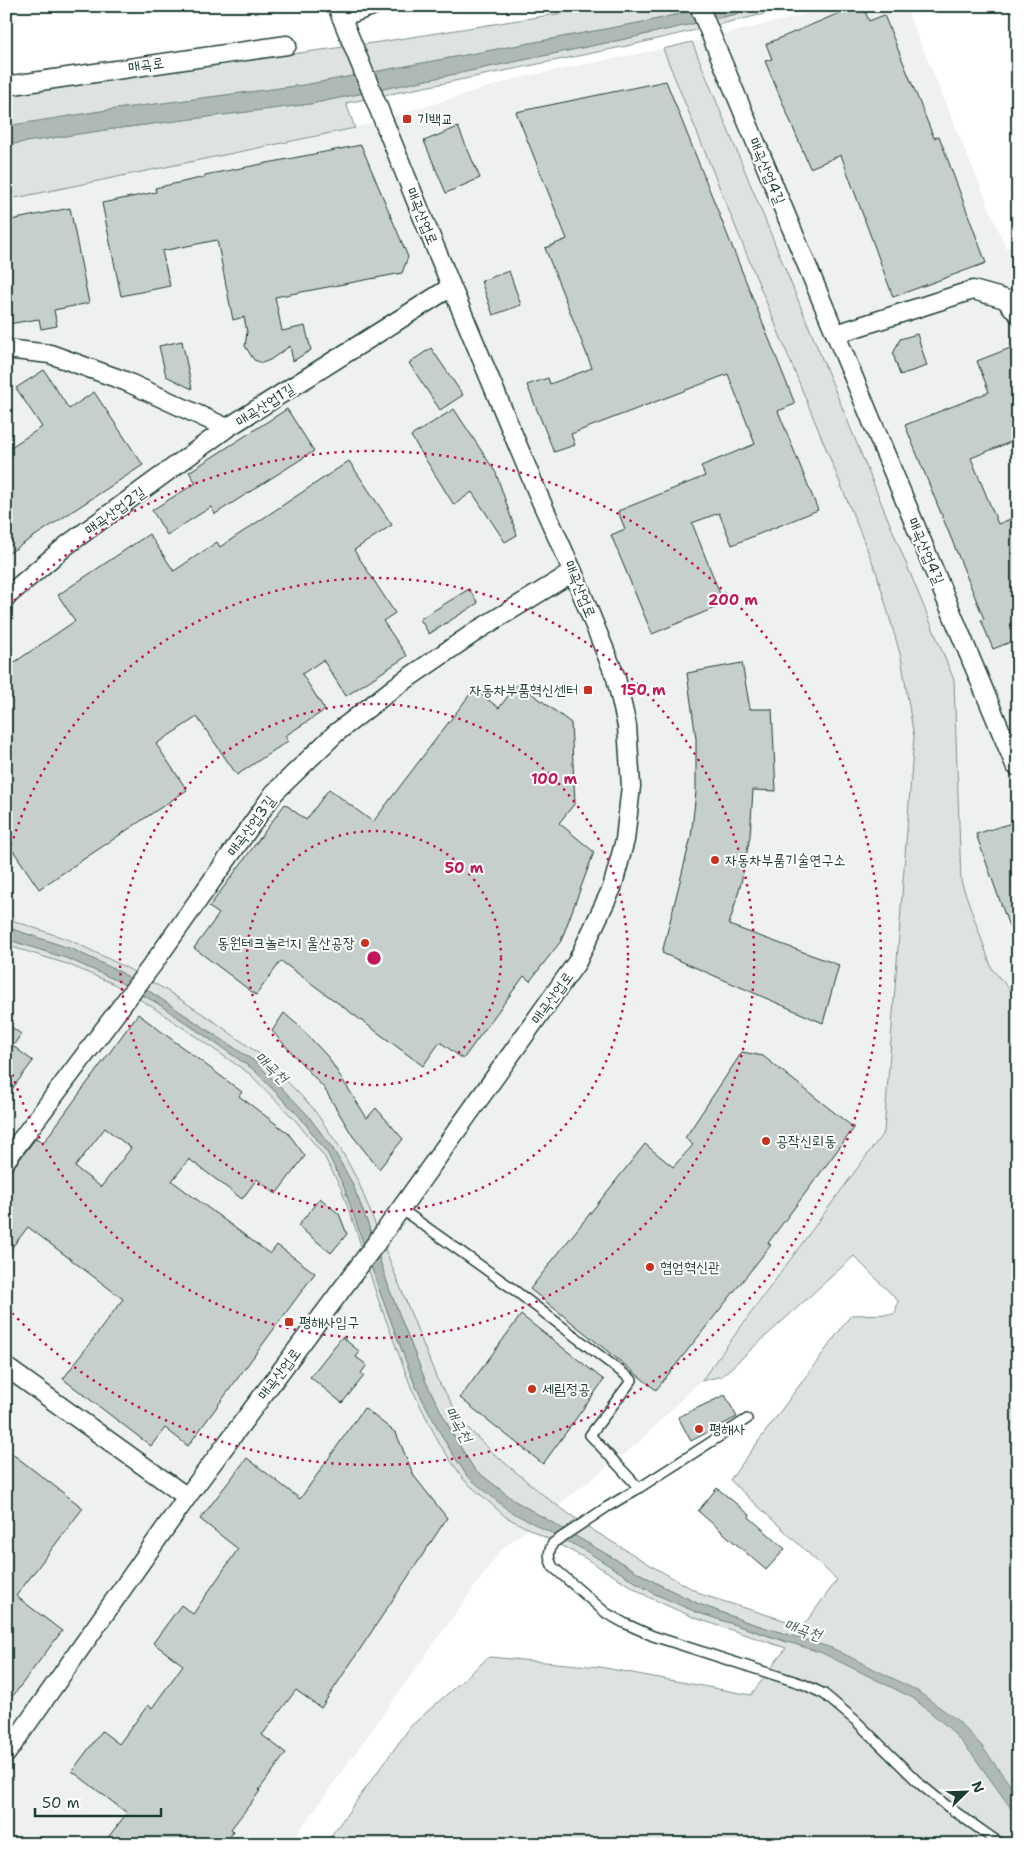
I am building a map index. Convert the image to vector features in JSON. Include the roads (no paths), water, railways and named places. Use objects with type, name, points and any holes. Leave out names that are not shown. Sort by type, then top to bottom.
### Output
[{"type":"street","points":[[339,12],[372,6]]},
{"type":"street","name":"매곡산업4길","points":[[698,6],[1011,756],[1018,767]]},
{"type":"street","name":"매곡산업로","points":[[6,1754],[187,1497],[377,1242],[577,962],[593,930],[614,878],[625,840],[631,786],[627,726],[616,678],[573,572],[540,499],[451,287],[339,12]]},
{"type":"street","name":"매곡로","points":[[6,86],[287,45]]},
{"type":"street","name":"매곡산업1길","points":[[6,349],[50,354],[125,381],[228,428],[451,287]]},
{"type":"street","points":[[836,334],[973,290],[1006,299],[1018,314]]},
{"type":"street","name":"매곡산업2길","points":[[6,597],[67,545],[228,428]]},
{"type":"street","name":"매곡산업3길","points":[[6,1160],[152,964],[274,793],[317,751],[370,707],[478,630],[573,572]]},
{"type":"street","points":[[6,1367],[187,1497]]},
{"type":"lane","points":[[401,1209],[509,1286],[632,1380],[590,1435],[639,1488]]},
{"type":"lane","points":[[747,1419],[586,1520],[553,1543],[549,1550],[548,1558],[553,1567],[606,1612],[653,1636],[803,1684],[824,1694],[856,1721],[920,1784],[947,1806],[1001,1844]]},
{"type":"place","name":"기백교","points":[[407,119]]},
{"type":"place","name":"자동차부품혁신센터","points":[[588,690]]},
{"type":"place","name":"자동차부품기술연구소","points":[[715,860]]},
{"type":"place","name":"동원테크놀러지 울산공장","points":[[365,943]]},
{"type":"place","name":"공작신뢰동","points":[[766,1141]]},
{"type":"place","name":"협업혁신관","points":[[650,1267]]},
{"type":"place","name":"평해사입구","points":[[289,1322]]},
{"type":"place","name":"세림정공","points":[[532,1389]]},
{"type":"place","name":"평해사","points":[[699,1429]]},
{"type":"water label","name":"매곡천","points":[[272,1067]]},
{"type":"water label","name":"매곡천","points":[[459,1424]]},
{"type":"water label","name":"매곡천","points":[[803,1629]]}]
